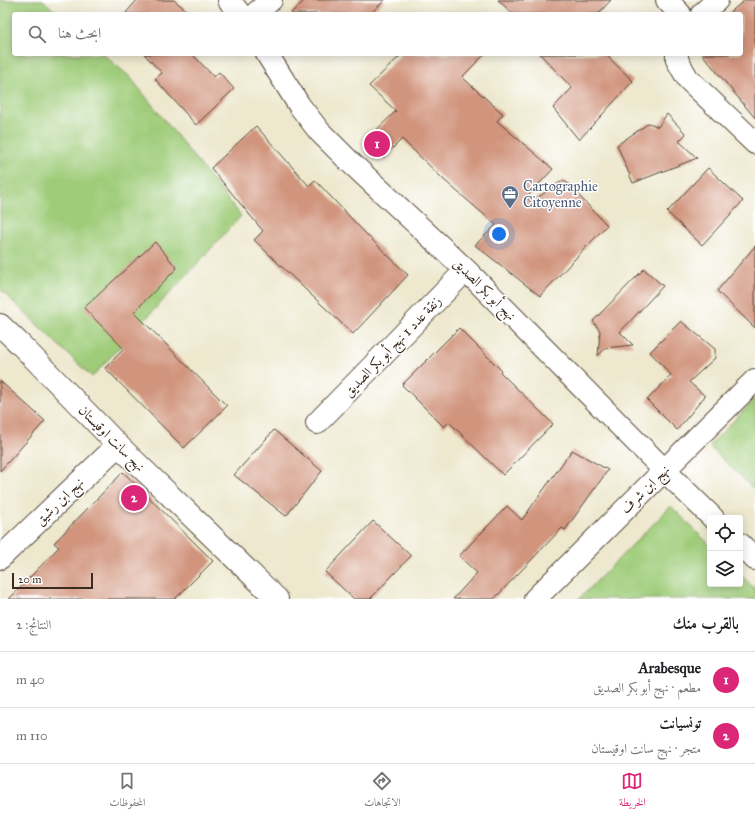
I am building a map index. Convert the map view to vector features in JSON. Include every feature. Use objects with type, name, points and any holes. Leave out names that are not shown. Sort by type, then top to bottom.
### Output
[{"type":"street","points":[[229,0],[238,12]]},
{"type":"street","points":[[257,12],[271,0]]},
{"type":"street","points":[[667,0],[678,12]]},
{"type":"street","points":[[704,12],[717,0]]},
{"type":"street","name":"نهج أبو بكر الصديق","points":[[268,56],[299,105],[320,131],[349,161],[466,270],[710,515]]},
{"type":"street","points":[[677,56],[677,60],[688,79],[755,143]]},
{"type":"street","name":"زنقة عدد 1 نهج أبو بكر الصديق","points":[[317,423],[466,270]]},
{"type":"street","name":"نهج سانت اوقيستان","points":[[0,325],[118,445],[278,599]]},
{"type":"street","name":"نهج ابن شرف","points":[[535,599],[755,380]]},
{"type":"street","name":"نهج ابن رشيق","points":[[0,558],[118,445]]},
{"type":"street","points":[[743,547],[755,559]]},
{"type":"green space","points":[[0,0],[43,0],[56,12],[12,12],[12,56],[105,56],[130,77],[241,216],[92,377],[0,289]]},
{"type":"green space","points":[[755,399],[755,490],[709,446]]},
{"type":"green space","points":[[671,506],[707,542],[707,587],[743,587],[743,577],[755,589],[755,599],[579,599]]},
{"type":"building","points":[[137,0],[174,0],[186,10],[184,12],[127,12]]},
{"type":"building","points":[[305,0],[385,0],[372,12],[292,12]]},
{"type":"building","points":[[498,0],[611,0],[600,12],[511,12]]},
{"type":"building","points":[[745,0],[755,0],[755,118],[704,56],[743,56],[743,12],[730,12]]},
{"type":"building","points":[[146,56],[194,56],[214,77],[219,72],[234,89],[196,125],[155,79],[162,73]]},
{"type":"building","points":[[400,56],[483,56],[462,77],[503,114],[497,121],[553,169],[527,197],[531,202],[564,180],[607,225],[540,296],[475,245],[496,225],[444,180],[402,139],[383,158],[365,141],[396,111],[369,86]]},
{"type":"building","points":[[542,56],[607,56],[633,81],[579,140],[553,108],[572,88]]},
{"type":"building","points":[[667,114],[686,134],[679,141],[697,158],[633,183],[617,145],[649,123],[658,127]]},
{"type":"building","points":[[256,126],[309,186],[315,180],[365,233],[408,275],[353,334],[254,240],[263,231],[211,168]]},
{"type":"building","points":[[708,168],[743,201],[702,245],[667,212]]},
{"type":"building","points":[[155,242],[177,268],[134,312],[227,406],[184,448],[105,368],[124,349],[84,308]]},
{"type":"building","points":[[755,246],[755,328],[717,291]]},
{"type":"building","points":[[644,269],[663,286],[620,332],[633,345],[605,348],[598,356],[600,331],[593,321]]},
{"type":"building","points":[[681,321],[715,349],[715,358],[689,382],[705,396],[677,430],[647,400],[671,375],[650,352]]},
{"type":"building","points":[[459,328],[501,370],[500,372],[553,424],[503,475],[449,422],[444,427],[402,385]]},
{"type":"building","points":[[0,381],[45,421],[0,471]]},
{"type":"building","points":[[274,430],[322,471],[286,516],[234,475]]},
{"type":"building","points":[[572,450],[608,470],[565,530],[562,528],[494,599],[453,599],[477,573],[459,556],[507,506],[522,520]]},
{"type":"building","points":[[123,472],[213,561],[175,599],[9,599],[59,547],[54,543]]},
{"type":"building","points":[[373,521],[411,556],[370,599],[354,599],[325,572]]},
{"type":"place","name":"Arabesque","points":[[377,144]]},
{"type":"place","name":"Cartographie Citoyenne","points":[[510,209]]},
{"type":"place","name":"تونسيانت","points":[[134,498]]}]
